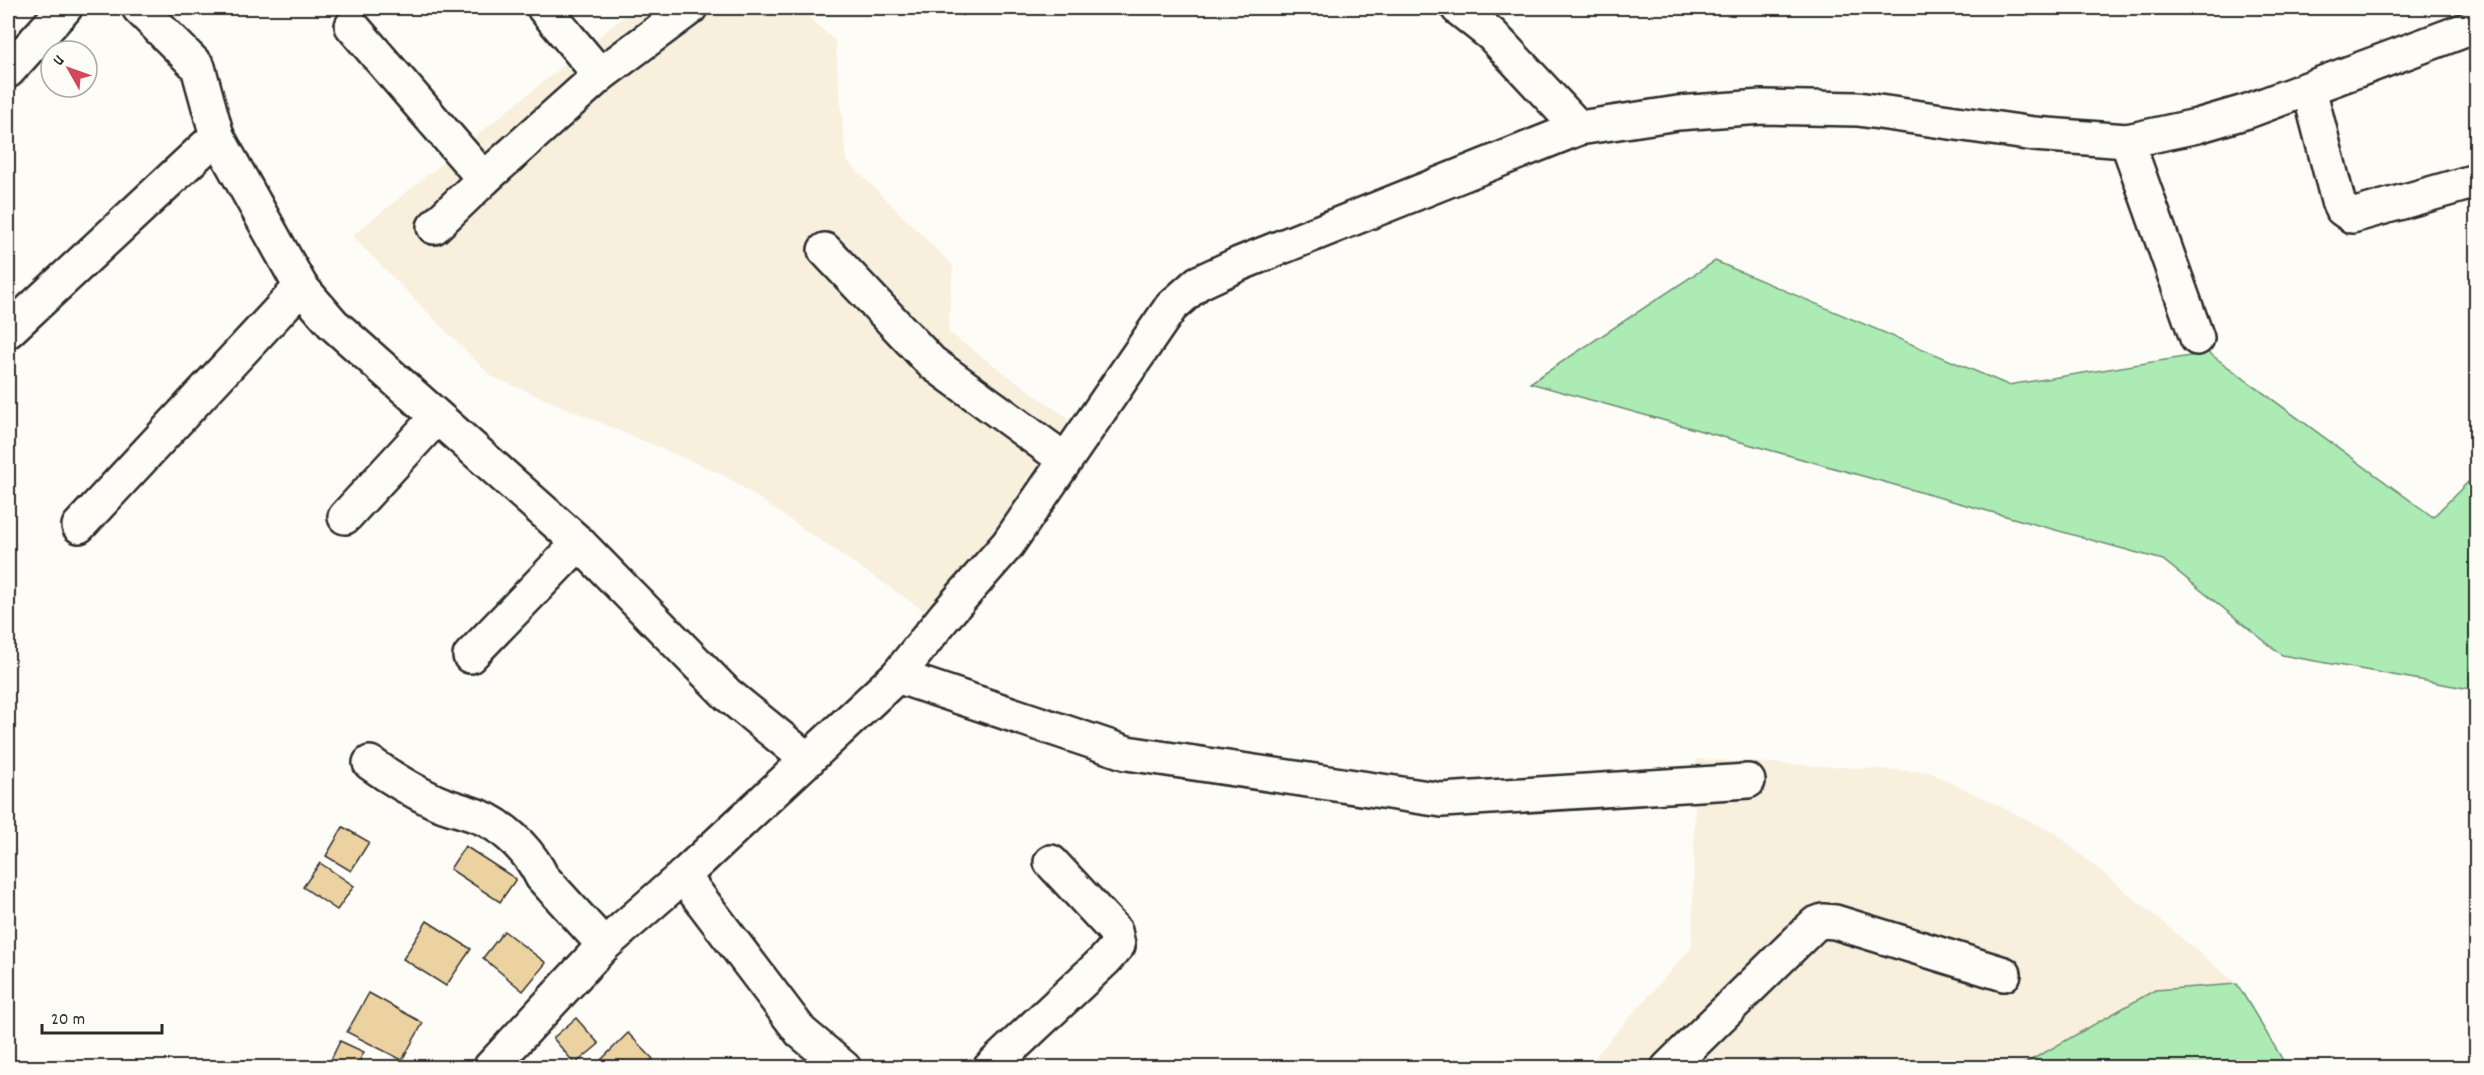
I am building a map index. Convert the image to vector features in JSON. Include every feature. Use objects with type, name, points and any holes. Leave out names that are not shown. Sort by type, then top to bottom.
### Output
[{"type":"street","points":[[8,71],[65,8]]},
{"type":"street","points":[[139,8],[198,67],[217,136],[301,287],[333,324],[579,543],[727,694],[808,760]]},
{"type":"street","points":[[544,8],[600,75]]},
{"type":"street","points":[[435,228],[484,179],[600,75],[690,8]]},
{"type":"street","points":[[1458,8],[1492,35],[1579,128]]},
{"type":"street","points":[[352,26],[484,179]]},
{"type":"street","points":[[490,1068],[604,945],[683,876],[897,676],[945,616],[1008,544],[1171,307],[1198,283],[1239,264],[1579,128],[1678,113],[1762,107],[1858,109],[2034,134],[2127,141],[2197,126],[2248,111],[2476,26]]},
{"type":"street","points":[[2309,89],[2338,201],[2347,214],[2352,216],[2476,181]]},
{"type":"street","points":[[8,330],[217,136]]},
{"type":"street","points":[[2127,141],[2197,338]]},
{"type":"street","points":[[825,250],[931,363],[1065,460]]},
{"type":"street","points":[[79,526],[301,287]]},
{"type":"street","points":[[345,517],[436,418]]},
{"type":"street","points":[[470,656],[579,543]]},
{"type":"street","points":[[897,676],[1127,753],[1442,800],[1748,781]]},
{"type":"street","points":[[370,764],[404,786],[434,801],[487,820],[516,842],[536,864],[542,877],[604,945]]},
{"type":"street","points":[[990,1068],[1106,960],[1118,945],[1115,931],[1051,862]]},
{"type":"street","points":[[683,876],[801,1032],[844,1068]]},
{"type":"street","points":[[1668,1068],[1815,924],[1823,921],[1834,921],[2004,974]]},
{"type":"path","points":[[956,8],[964,15]]},
{"type":"shaded area","points":[[635,8],[799,8],[835,41],[846,160],[953,266],[948,332],[1074,423],[947,626],[724,475],[491,376],[352,236]]},
{"type":"shaded area","points":[[1696,759],[1929,772],[2055,833],[2237,984],[2155,990],[2019,1067],[1585,1068],[1692,947]]},
{"type":"green space","points":[[1715,261],[2008,385],[2209,353],[2433,517],[2476,474],[2476,690],[2282,655],[2163,560],[1530,383]]},
{"type":"green space","points":[[2237,984],[2287,1067],[2019,1067],[2155,990]]},
{"type":"building","points":[[343,827],[369,842],[351,871],[326,856]]},
{"type":"building","points":[[465,846],[516,879],[500,902],[450,869]]},
{"type":"building","points":[[320,863],[354,886],[337,910],[303,887]]},
{"type":"building","points":[[427,921],[471,949],[446,986],[403,959]]},
{"type":"building","points":[[504,931],[546,963],[523,991],[483,958]]},
{"type":"building","points":[[369,993],[423,1023],[402,1060],[347,1032]]},
{"type":"building","points":[[576,1018],[599,1044],[575,1064],[553,1038]]},
{"type":"building","points":[[628,1033],[653,1059],[645,1068],[593,1068]]},
{"type":"building","points":[[340,1041],[364,1052],[359,1062],[370,1068],[327,1068]]}]
